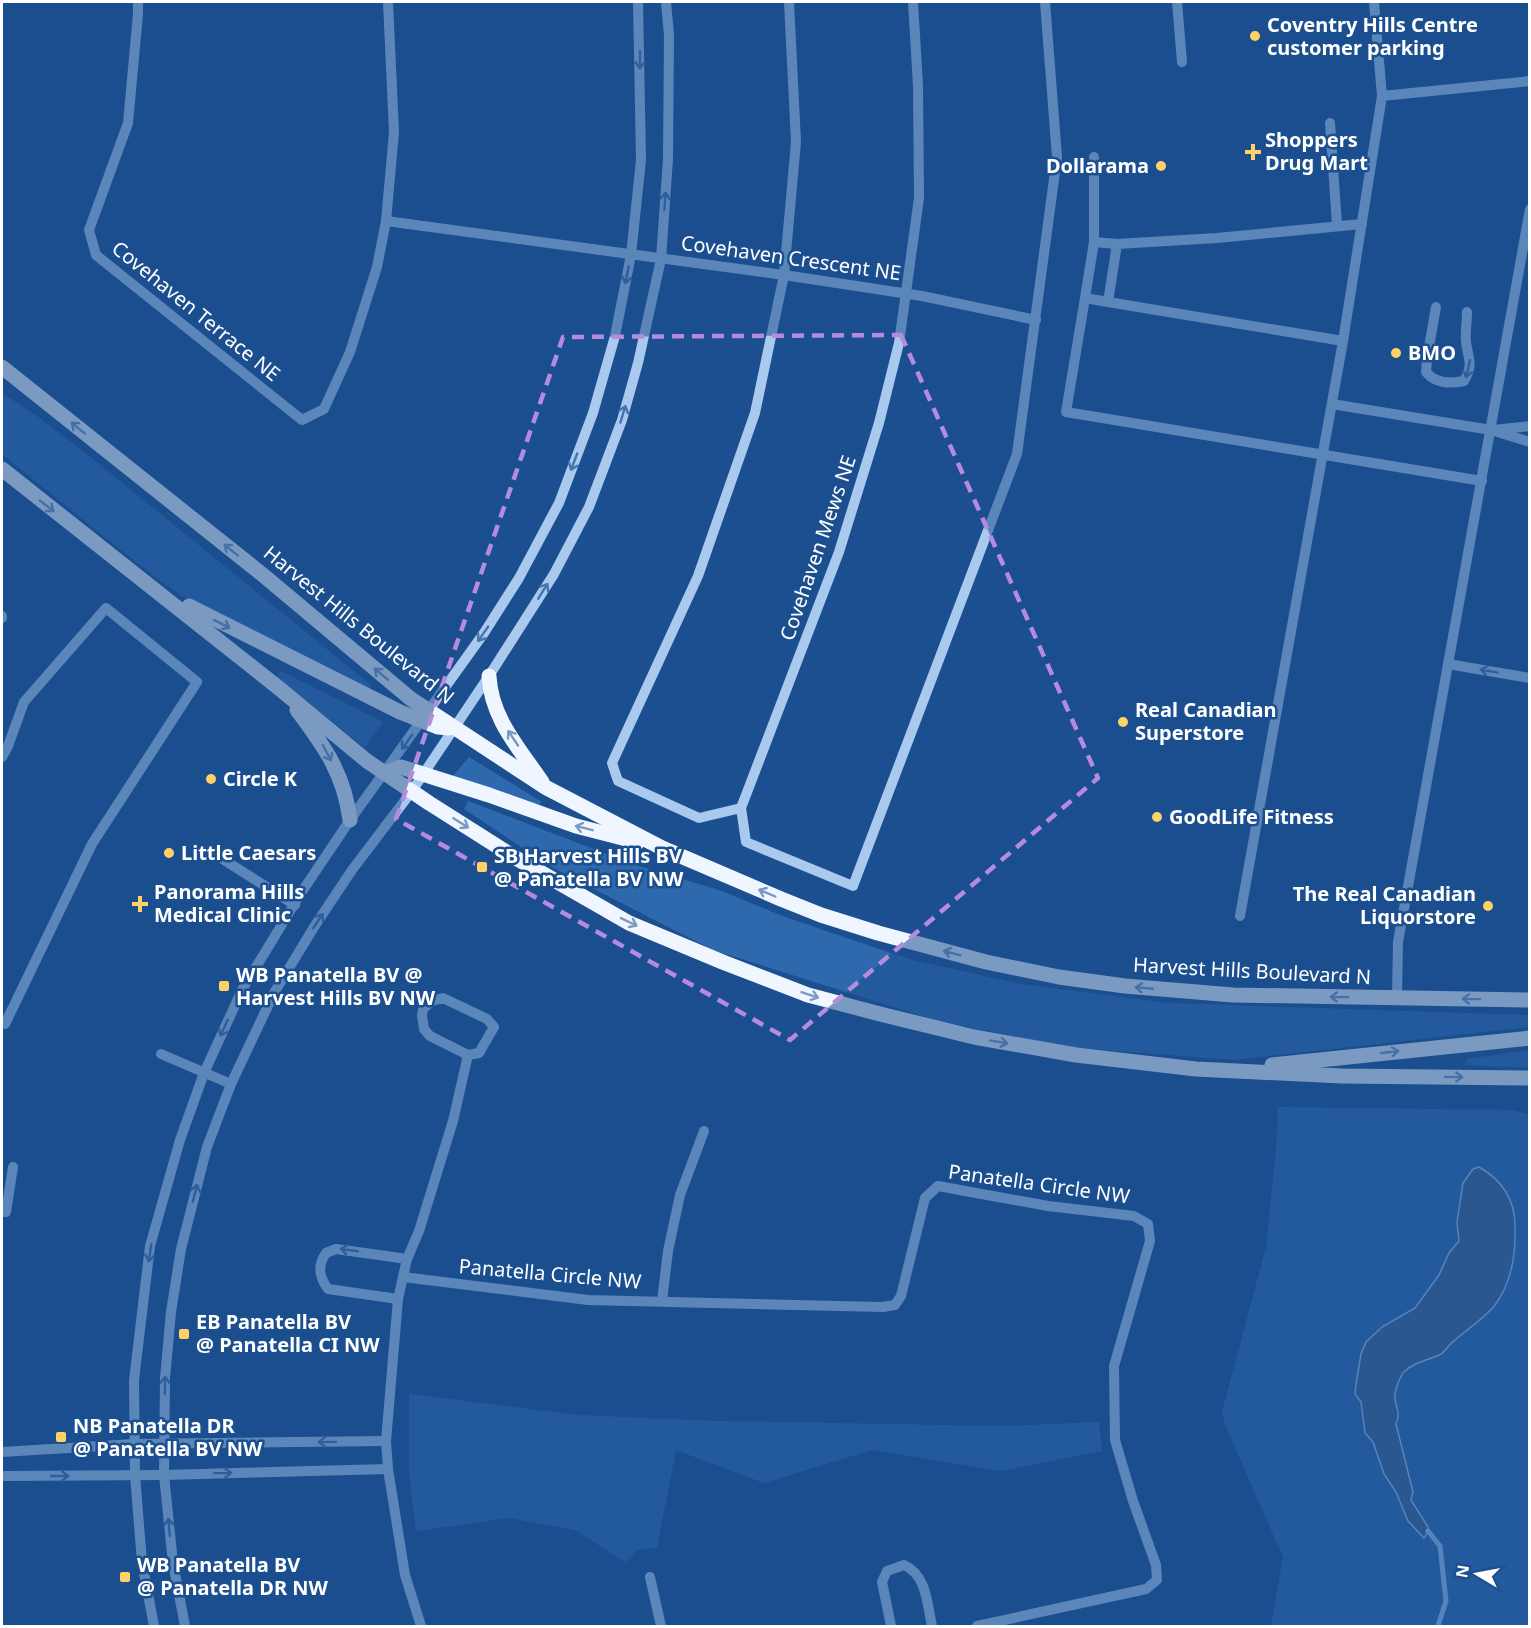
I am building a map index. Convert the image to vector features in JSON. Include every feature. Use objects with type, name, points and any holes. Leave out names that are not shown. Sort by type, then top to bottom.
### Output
[{"type":"main road","name":"Harvest Hills Boulevard N","points":[[6,372],[263,575],[411,699],[424,715]]},
{"type":"main road","points":[[2,469],[152,586],[367,761],[412,791],[514,857],[628,922],[808,995],[974,1037],[1076,1055],[1196,1070],[1342,1076],[1530,1078]]},
{"type":"main road","points":[[152,586],[230,629],[400,712],[424,715],[438,727],[455,728]]},
{"type":"main road","points":[[489,676],[490,690],[498,716],[545,787]]},
{"type":"main road","points":[[280,689],[326,748],[347,797],[350,820]]},
{"type":"main road","name":"Harvest Hills Boulevard N","points":[[455,728],[545,787],[662,848],[821,915],[986,962],[1059,977],[1125,986],[1233,995],[1530,1000]]},
{"type":"main road","points":[[385,773],[401,767],[424,773],[576,826],[662,848]]},
{"type":"main road","points":[[1228,1070],[1530,1038]]},
{"type":"main road","points":[[1484,1077],[1530,1088]]},
{"type":"street","name":"Covehaven Terrace NE","points":[[138,2],[128,123],[89,230],[96,255],[302,420],[324,409],[350,352],[377,267],[386,221],[394,132],[388,2]]},
{"type":"street","points":[[154,1626],[142,1562],[135,1476],[134,1380],[150,1246],[180,1140],[204,1073],[242,990],[350,820],[483,633],[519,578],[559,503],[593,413],[615,336],[631,255],[641,160],[638,2]]},
{"type":"street","points":[[185,1626],[173,1563],[164,1475],[165,1378],[171,1312],[181,1249],[207,1147],[231,1084],[274,993],[352,870],[412,791],[489,676],[554,574],[589,507],[622,420],[638,363],[661,259],[668,159],[669,35],[666,2]]},
{"type":"street","points":[[789,2],[796,142],[784,275],[755,413],[698,576],[612,763],[618,782],[699,818],[741,808],[746,842],[853,886],[1017,454],[1057,157],[1045,2]]},
{"type":"street","name":"Covehaven Crescent NE","points":[[631,255],[906,294],[919,198],[918,86],[913,2]]},
{"type":"street","points":[[1177,2],[1182,62]]},
{"type":"street","points":[[1240,916],[1343,341],[1382,96],[1374,2]]},
{"type":"street","points":[[1382,96],[1530,81]]},
{"type":"street","points":[[1330,123],[1337,225]]},
{"type":"street","points":[[1094,156],[1094,242],[1066,412],[1482,481]]},
{"type":"street","points":[[1397,998],[1398,942],[1517,279],[1527,237],[1530,209]]},
{"type":"street","points":[[386,221],[631,255]]},
{"type":"street","points":[[1094,242],[1116,244],[1362,224]]},
{"type":"street","points":[[1108,302],[1116,244]]},
{"type":"street","points":[[1517,279],[1530,281]]},
{"type":"street","points":[[906,294],[1036,320]]},
{"type":"street","name":"Covehaven Mews NE","points":[[741,808],[839,552],[879,423],[899,343],[906,294]]},
{"type":"street","points":[[1085,298],[1343,341]]},
{"type":"street","points":[[1429,347],[1436,307]]},
{"type":"street","points":[[1427,360],[1426,372],[1431,378],[1452,384],[1464,381],[1470,371],[1470,355],[1466,343],[1467,312]]},
{"type":"street","points":[[1332,404],[1491,430],[1530,442]]},
{"type":"street","points":[[1491,430],[1530,426]]},
{"type":"street","points":[[2,757],[24,702],[105,608],[197,682],[92,844],[5,1024],[2,1022]]},
{"type":"street","points":[[1448,664],[1530,678]]},
{"type":"street","points":[[210,851],[295,905]]},
{"type":"street","points":[[443,998],[487,1019],[494,1027],[479,1053],[468,1055],[430,1036],[424,1029],[422,1016],[427,1004],[443,998]]},
{"type":"street","points":[[161,1054],[231,1084]]},
{"type":"street","points":[[421,1626],[405,1575],[388,1469],[386,1441],[398,1299],[407,1259],[419,1231],[453,1120],[468,1055]]},
{"type":"street","points":[[662,1301],[668,1251],[680,1196],[704,1131]]},
{"type":"street","points":[[2,1212],[6,1212],[13,1167]]},
{"type":"street","name":"Panatella Circle NW","points":[[404,1277],[588,1300],[883,1307],[895,1305],[902,1296],[925,1198],[938,1186],[1048,1206],[1134,1216],[1148,1224],[1150,1241],[1113,1366],[1115,1440],[1132,1501],[1156,1565],[1157,1580],[1146,1589],[977,1626]]},
{"type":"street","points":[[398,1299],[328,1289],[320,1279],[320,1266],[326,1253],[336,1248],[407,1259]]},
{"type":"street","points":[[2,1452],[134,1444],[386,1441]]},
{"type":"street","points":[[2,1476],[135,1476],[388,1469]]},
{"type":"street","points":[[891,1626],[882,1582],[887,1571],[904,1565],[913,1569],[920,1578],[932,1626]]},
{"type":"street","points":[[650,1577],[661,1626]]},
{"type":"highlighted area","points":[[901,335],[1098,778],[790,1040],[396,819],[563,337]]},
{"type":"shaded area","points":[[2,393],[41,419],[94,460],[371,685],[366,691],[195,605],[156,578],[2,454]]},
{"type":"shaded area","points":[[281,671],[383,722],[365,748],[277,677]]},
{"type":"shaded area","points":[[469,757],[542,802],[536,808],[452,777]]},
{"type":"shaded area","points":[[468,801],[636,865],[722,891],[785,917],[912,960],[1021,984],[1168,1003],[1529,1015],[1529,1027],[1233,1060],[1066,1047],[935,1020],[713,950],[553,868],[464,809]]},
{"type":"shaded area","points":[[1529,1050],[1529,1068],[1464,1065],[1467,1059]]},
{"type":"shaded area","points":[[1278,1107],[1512,1110],[1529,1114],[1529,1626],[1271,1626],[1283,1557],[1225,1425],[1222,1412],[1266,1247]]},
{"type":"shaded area","points":[[1479,1167],[1494,1178],[1506,1192],[1513,1208],[1515,1247],[1509,1277],[1501,1296],[1491,1310],[1441,1354],[1417,1363],[1404,1372],[1395,1392],[1398,1413],[1396,1424],[1413,1492],[1411,1500],[1428,1527],[1424,1538],[1408,1521],[1396,1492],[1384,1474],[1373,1442],[1365,1433],[1361,1402],[1355,1394],[1356,1385],[1361,1354],[1366,1342],[1382,1327],[1415,1308],[1439,1275],[1449,1253],[1459,1241],[1457,1222],[1463,1183],[1473,1169]]},
{"type":"shaded area","points":[[409,1394],[578,1415],[718,1421],[1002,1426],[1099,1422],[1102,1451],[1001,1471],[872,1450],[764,1483],[676,1450],[657,1548],[638,1550],[625,1562],[575,1530],[509,1518],[416,1531],[409,1473]]},
{"type":"waterway","points":[[1428,1531],[1440,1546],[1446,1601],[1438,1626]]},
{"type":"place","name":"Coventry Hills Centre customer parking","points":[[1255,36]]},
{"type":"place","name":"Shoppers Drug Mart","points":[[1253,152]]},
{"type":"place","name":"Dollarama","points":[[1161,166]]},
{"type":"place","name":"BMO","points":[[1396,353]]},
{"type":"place","name":"Real Canadian Superstore","points":[[1123,722]]},
{"type":"place","name":"Circle K","points":[[211,779]]},
{"type":"place","name":"GoodLife Fitness","points":[[1157,817]]},
{"type":"place","name":"Little Caesars","points":[[169,853]]},
{"type":"place","name":"SB Harvest Hills BV @ Panatella BV NW","points":[[482,867]]},
{"type":"place","name":"Panorama Hills Medical Clinic","points":[[140,904]]},
{"type":"place","name":"The Real Canadian Liquorstore","points":[[1488,906]]},
{"type":"place","name":"WB Panatella BV @ Harvest Hills BV NW","points":[[224,986]]},
{"type":"place","name":"EB Panatella BV @ Panatella CI NW","points":[[184,1334]]},
{"type":"place","name":"NB Panatella DR @ Panatella BV NW","points":[[61,1437]]},
{"type":"place","name":"WB Panatella BV @ Panatella DR NW","points":[[125,1577]]}]
